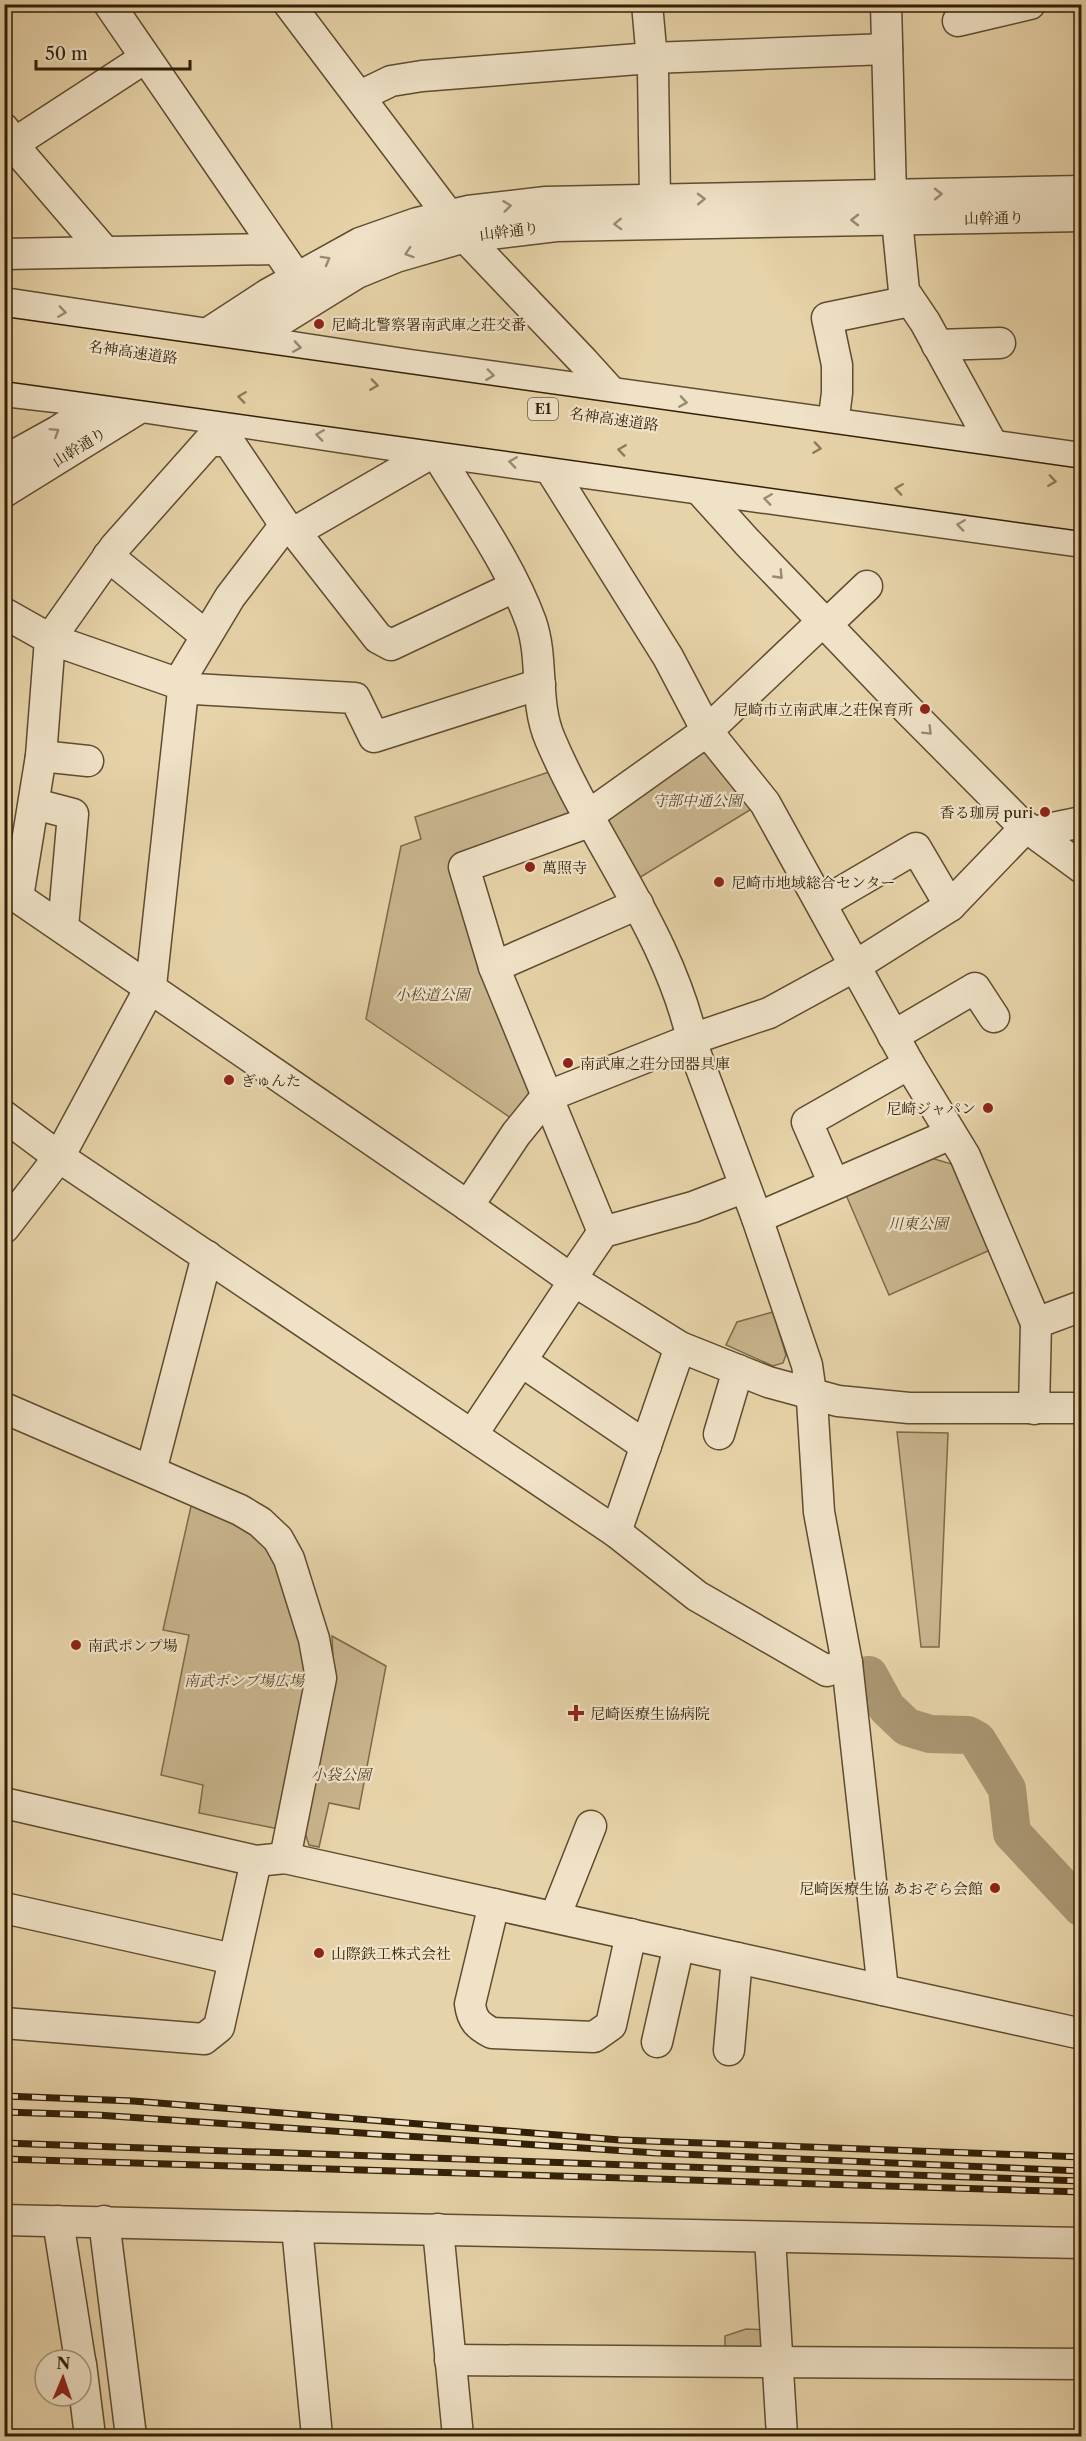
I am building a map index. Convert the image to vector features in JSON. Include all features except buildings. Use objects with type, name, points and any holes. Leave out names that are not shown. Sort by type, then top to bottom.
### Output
[{"type":"highway","name":"名神高速道路","points":[[4,334],[1082,486]]},
{"type":"highway","name":"名神高速道路","points":[[4,364],[1082,514]]},
{"type":"street","points":[[289,4],[457,226],[825,623],[1029,830],[1082,868]]},
{"type":"street","points":[[647,4],[655,200]]},
{"type":"street","points":[[886,4],[894,207],[904,291],[1002,447],[1002,530]]},
{"type":"street","points":[[958,21],[1030,4]]},
{"type":"street","points":[[118,8],[145,58],[297,278]]},
{"type":"street","points":[[360,96],[400,79],[651,58],[887,49]]},
{"type":"street","points":[[105,252],[9,136],[145,58]]},
{"type":"street","name":"山幹通り","points":[[4,461],[100,402],[205,333],[297,278],[360,243],[417,223],[457,226],[556,226],[894,207],[1082,191]]},
{"type":"street","name":"山幹通り","points":[[4,492],[357,273],[396,257],[457,226],[530,203],[655,200],[894,207],[1082,216]]},
{"type":"street","points":[[4,254],[276,249]]},
{"type":"street","points":[[833,424],[837,393],[837,365],[827,318],[910,301]]},
{"type":"street","points":[[4,303],[411,365],[1082,458]]},
{"type":"street","points":[[937,345],[1000,343]]},
{"type":"street","points":[[4,391],[142,407],[220,431],[435,451],[549,467],[704,495],[1002,530],[1082,542]]},
{"type":"street","points":[[220,431],[290,528],[378,638],[391,645],[514,587]]},
{"type":"street","points":[[220,431],[108,556],[50,639],[35,804],[11,892],[151,986],[572,1280],[680,1347],[768,1382],[811,1394],[872,1406],[1082,1408]]},
{"type":"street","points":[[4,1228],[59,1156],[151,986],[185,672],[230,597],[290,528],[435,451]]},
{"type":"street","points":[[435,451],[514,587],[530,621],[537,645],[548,736],[638,904],[678,993],[692,1039],[807,1365],[819,1512],[847,1663],[883,1990]]},
{"type":"street","points":[[549,467],[668,657],[707,731],[765,803],[822,903],[893,1036],[965,1156],[1036,1323],[1034,1409]]},
{"type":"street","points":[[108,556],[206,635]]},
{"type":"street","points":[[603,1232],[494,967],[464,867],[590,818],[707,731],[867,586]]},
{"type":"street","points":[[4,614],[50,639],[182,686],[210,691],[355,698],[374,737],[540,684]]},
{"type":"street","points":[[41,756],[88,761]]},
{"type":"street","points":[[35,804],[73,814],[63,927]]},
{"type":"street","points":[[468,1206],[516,1134],[546,1097],[692,1039],[770,1013],[855,966],[950,906],[1029,830],[1082,822]]},
{"type":"street","points":[[822,903],[916,848],[950,906]]},
{"type":"street","points":[[494,967],[638,904]]},
{"type":"street","points":[[893,1036],[975,988],[994,1017]]},
{"type":"street","points":[[834,1184],[807,1122],[909,1064]]},
{"type":"street","points":[[4,1116],[59,1156],[616,1532],[697,1596],[827,1671],[847,1663]]},
{"type":"street","points":[[757,1218],[951,1134]]},
{"type":"street","points":[[472,1435],[521,1361],[556,1328],[572,1280],[603,1232],[693,1207],[745,1187]]},
{"type":"street","points":[[151,1471],[207,1256]]},
{"type":"street","points":[[1036,1323],[1082,1306]]},
{"type":"street","points":[[616,1532],[680,1347]]},
{"type":"street","points":[[521,1361],[645,1446]]},
{"type":"street","points":[[719,1434],[738,1370]]},
{"type":"street","points":[[4,1408],[240,1510],[260,1522],[278,1539],[289,1558],[298,1586],[314,1639],[321,1678],[285,1858]]},
{"type":"street","points":[[4,1803],[256,1861],[285,1858],[1082,2034]]},
{"type":"street","points":[[555,1917],[591,1826]]},
{"type":"street","points":[[4,2023],[204,2039],[219,2027],[256,1861]]},
{"type":"street","points":[[494,1904],[470,2004],[471,2014],[479,2027],[492,2033],[594,2037],[612,2025],[631,1934]]},
{"type":"street","points":[[4,1908],[233,1959]]},
{"type":"street","points":[[657,2043],[679,1945]]},
{"type":"street","points":[[729,2050],[737,1958]]},
{"type":"street","points":[[4,2220],[1082,2243]]},
{"type":"street","points":[[58,2221],[79,2348]]},
{"type":"street","points":[[104,2221],[131,2436]]},
{"type":"street","points":[[297,2227],[317,2436]]},
{"type":"street","points":[[438,2229],[458,2436]]},
{"type":"street","points":[[770,2238],[782,2436]]},
{"type":"street","points":[[450,2360],[1082,2364]]},
{"type":"street","points":[[87,2408],[90,2436]]},
{"type":"green space","name":"守部中通公園","points":[[702,752],[714,753],[758,805],[639,878],[606,826],[610,818]]},
{"type":"green space","name":"小松道公園","points":[[555,770],[578,812],[451,863],[532,1083],[529,1098],[511,1118],[366,1019],[401,846],[421,839],[415,817]]},
{"type":"green space","name":"川東公園","points":[[931,1158],[955,1165],[990,1250],[889,1295],[846,1195]]},
{"type":"green space","points":[[773,1312],[786,1355],[783,1363],[773,1366],[726,1345],[737,1322]]},
{"type":"green space","points":[[897,1432],[948,1433],[939,1647],[921,1647]]},
{"type":"green space","name":"南武ポンプ場広場","points":[[192,1502],[232,1516],[277,1553],[308,1674],[279,1829],[199,1813],[203,1785],[161,1775],[189,1635],[163,1630]]},
{"type":"green space","name":"小袋公園","points":[[332,1636],[386,1666],[359,1809],[329,1803],[319,1847],[309,1845],[305,1833],[334,1686]]},
{"type":"green space","points":[[746,2329],[767,2330],[767,2353],[725,2353],[725,2336]]},
{"type":"waterway","points":[[869,1675],[887,1708],[907,1727],[930,1734],[968,1735],[977,1740],[1007,1789],[1012,1833],[1082,1908]]},
{"type":"railway","points":[[4,2096],[133,2101],[620,2140],[1082,2157]]},
{"type":"railway","points":[[4,2112],[97,2115],[656,2153],[1082,2171]]},
{"type":"railway","points":[[4,2143],[1082,2181]]},
{"type":"railway","points":[[4,2159],[1082,2192]]},
{"type":"place","name":"尼崎北警察署南武庫之荘交番","points":[[319,324]]},
{"type":"place","name":"尼崎市立南武庫之荘保育所","points":[[925,709]]},
{"type":"place","name":"香る珈房 puri","points":[[1045,812]]},
{"type":"place","name":"萬照寺","points":[[530,867]]},
{"type":"place","name":"尼崎市地域総合センター","points":[[719,882]]},
{"type":"place","name":"南武庫之荘分団器具庫","points":[[568,1063]]},
{"type":"place","name":"ぎゅんた","points":[[229,1080]]},
{"type":"place","name":"尼崎ジャパン","points":[[988,1108]]},
{"type":"place","name":"南武ポンプ場","points":[[76,1645]]},
{"type":"place","name":"尼崎医療生協病院","points":[[576,1713]]},
{"type":"place","name":"尼崎医療生協 あおぞら会館","points":[[995,1888]]},
{"type":"place","name":"山際鉄工株式会社","points":[[319,1953]]}]
